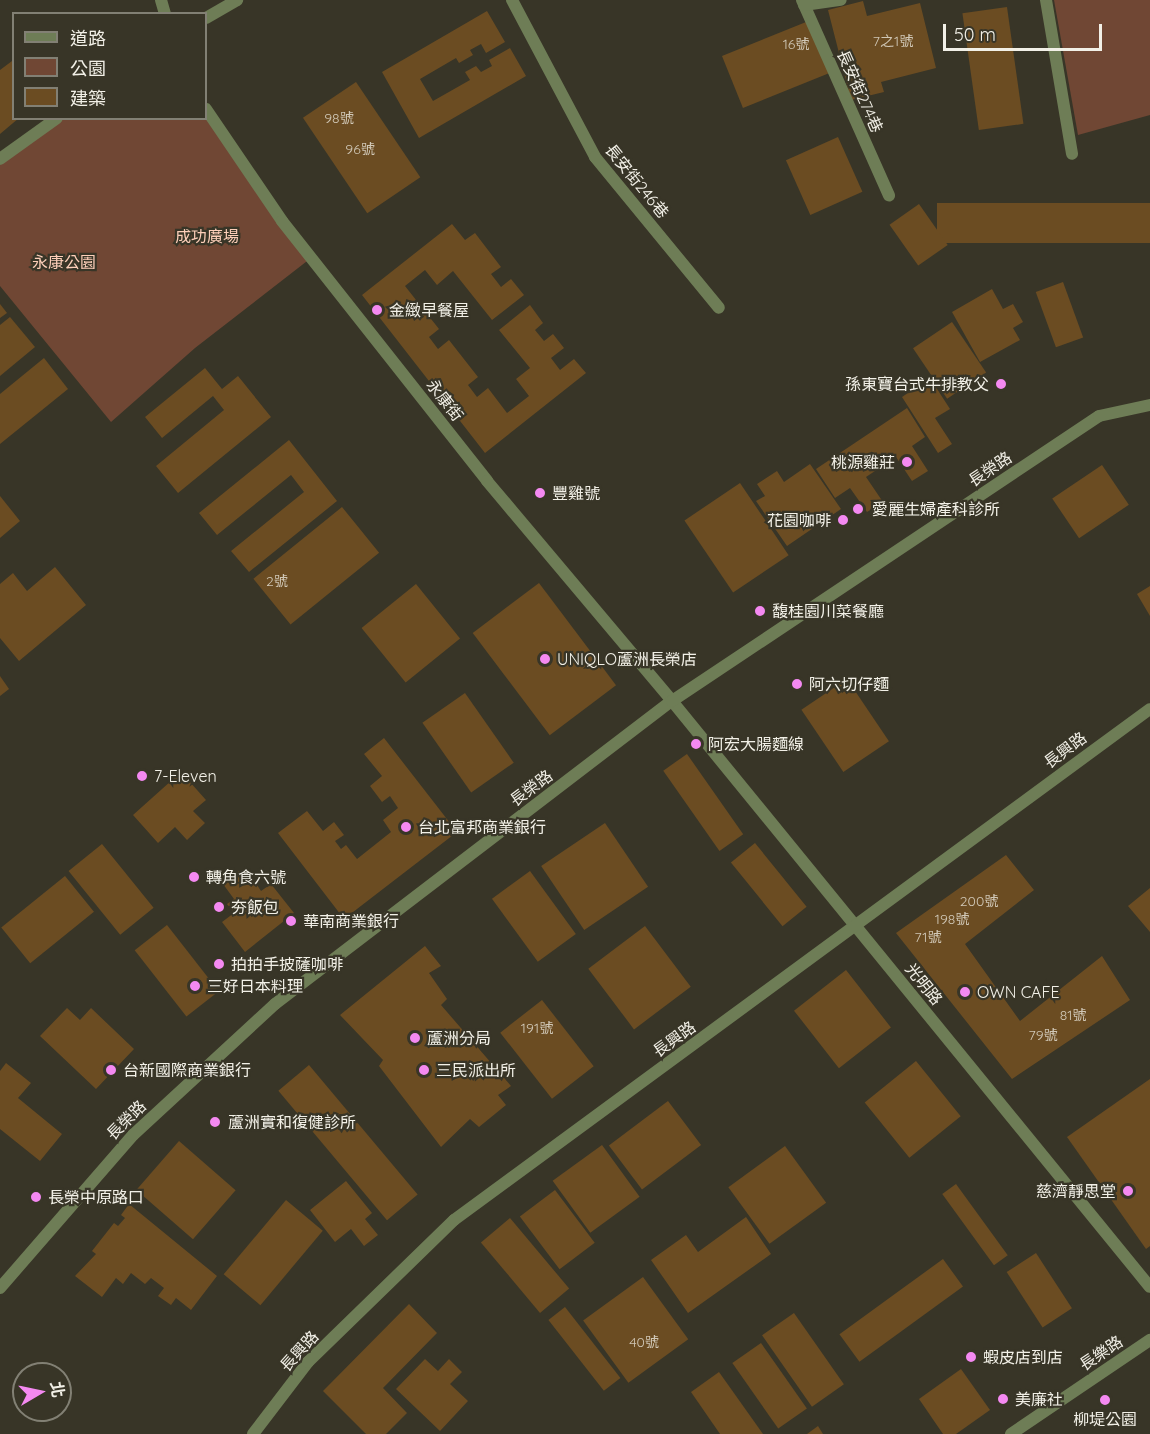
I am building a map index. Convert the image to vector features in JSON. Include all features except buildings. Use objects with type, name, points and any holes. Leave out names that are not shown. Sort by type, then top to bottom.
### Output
[{"type":"street","points":[[207,17],[237,0]]},
{"type":"street","name":"長安街246巷","points":[[512,0],[595,157],[719,308]]},
{"type":"street","points":[[803,3],[841,0]]},
{"type":"street","points":[[1046,0],[1072,154]]},
{"type":"street","name":"長安街274巷","points":[[803,3],[889,195]]},
{"type":"street","name":"永康街","points":[[207,110],[282,221],[487,481],[672,701]]},
{"type":"street","points":[[0,159],[54,120]]},
{"type":"street","name":"長榮路","points":[[0,1288],[133,1135],[275,1004],[672,701],[1099,416],[1150,405]]},
{"type":"street","name":"光明路","points":[[672,701],[1150,1287]]},
{"type":"street","name":"長興路","points":[[253,1434],[308,1362],[454,1220],[1150,709]]},
{"type":"street","name":"長樂路","points":[[1011,1434],[1150,1340]]},
{"type":"green space","points":[[1054,0],[1150,0],[1150,115],[1078,135]]},
{"type":"green space","points":[[207,119],[311,258],[195,348],[111,422],[0,286],[0,165],[56,120]]},
{"type":"place","name":"金緻早餐屋","points":[[377,310]]},
{"type":"place","name":"孫東寶台式牛排教父","points":[[1001,384]]},
{"type":"place","name":"桃源雞莊","points":[[907,462]]},
{"type":"place","name":"豐雞號","points":[[540,493]]},
{"type":"place","name":"愛麗生婦產科診所","points":[[858,509]]},
{"type":"place","name":"花園咖啡","points":[[843,520]]},
{"type":"place","name":"馥桂園川菜餐廳","points":[[760,611]]},
{"type":"place","name":"UNIQLO蘆洲長榮店","points":[[545,659]]},
{"type":"place","name":"阿六切仔麵","points":[[797,684]]},
{"type":"place","name":"阿宏大腸麵線","points":[[696,744]]},
{"type":"place","name":"7-Eleven","points":[[142,776]]},
{"type":"place","name":"台北富邦商業銀行","points":[[406,827]]},
{"type":"place","name":"轉角食六號","points":[[194,877]]},
{"type":"place","name":"夯飯包","points":[[219,907]]},
{"type":"place","name":"華南商業銀行","points":[[291,921]]},
{"type":"place","name":"拍拍手披薩咖啡","points":[[219,964]]},
{"type":"place","name":"三好日本料理","points":[[195,986]]},
{"type":"place","name":"OWN CAFE","points":[[965,992]]},
{"type":"place","name":"蘆洲分局","points":[[415,1038]]},
{"type":"place","name":"台新國際商業銀行","points":[[111,1070]]},
{"type":"place","name":"三民派出所","points":[[424,1070]]},
{"type":"place","name":"蘆洲實和復健診所","points":[[215,1122]]},
{"type":"place","name":"慈濟靜思堂","points":[[1128,1191]]},
{"type":"place","name":"長榮中原路口","points":[[36,1197]]},
{"type":"place","name":"蝦皮店到店","points":[[971,1357]]},
{"type":"place","name":"美廉社","points":[[1003,1399]]},
{"type":"place","name":"柳堤公園","points":[[1105,1400]]},
{"type":"park label","name":"成功廣場","points":[[207,236]]},
{"type":"park label","name":"永康公園","points":[[64,262]]}]
